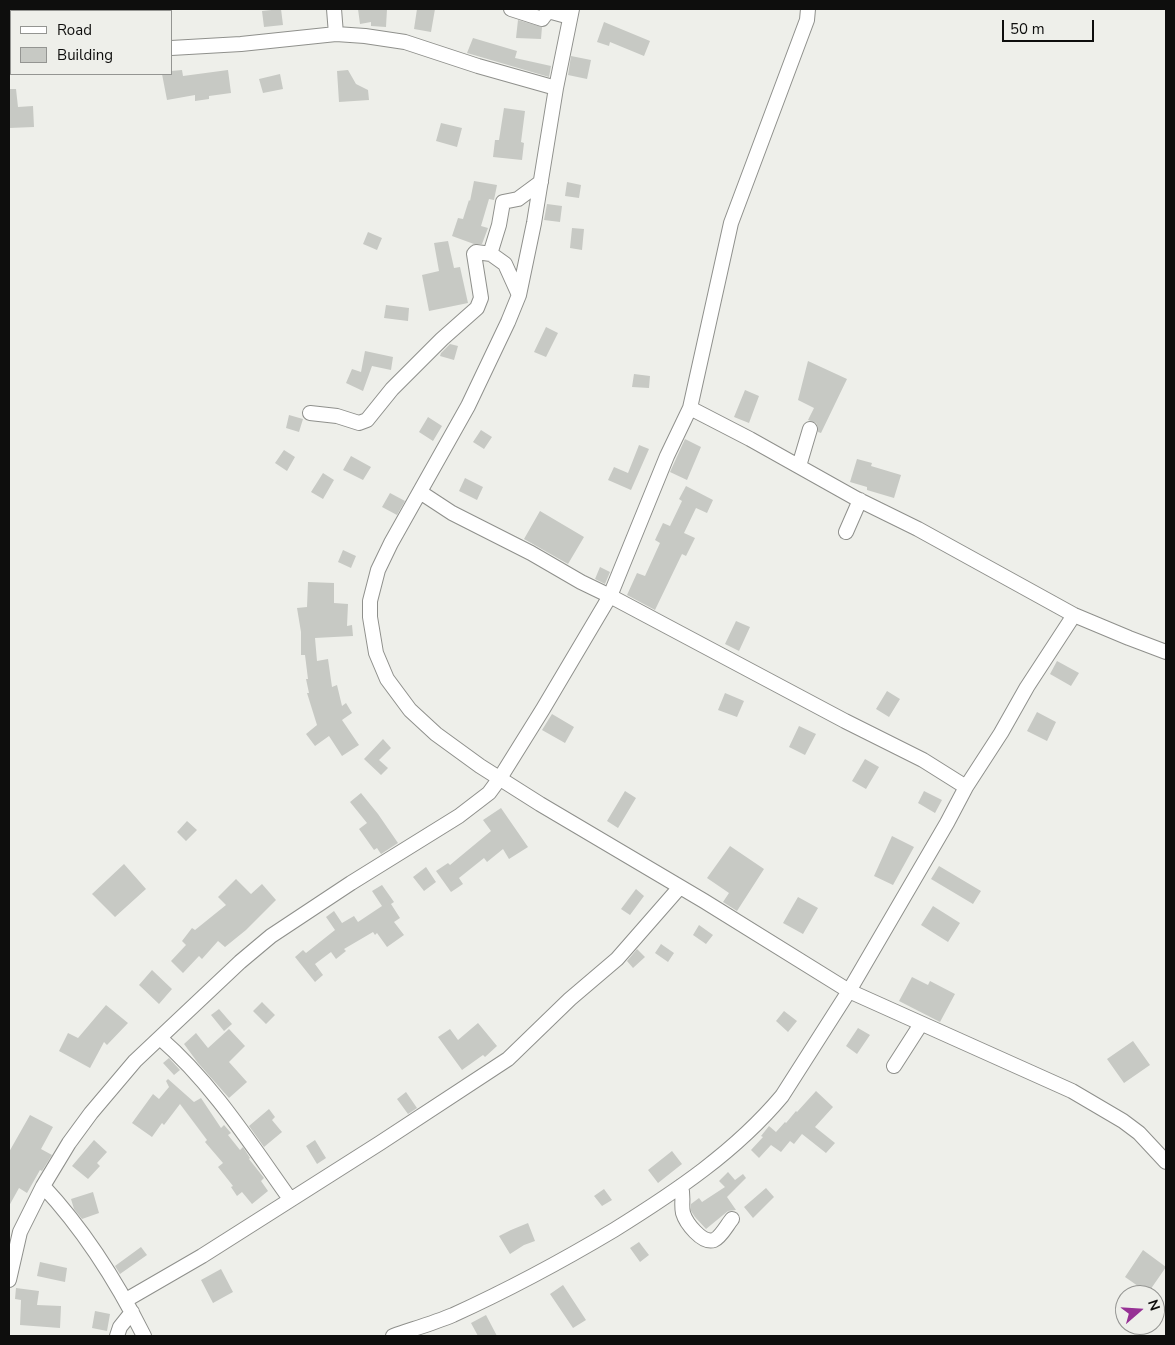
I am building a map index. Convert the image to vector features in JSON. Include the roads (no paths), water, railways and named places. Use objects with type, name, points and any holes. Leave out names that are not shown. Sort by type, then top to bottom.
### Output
[{"type":"street","points":[[334,9],[336,34]]},
{"type":"street","points":[[511,9],[542,19],[548,12],[571,13],[556,88],[525,271],[519,295],[508,322],[468,406],[391,543],[378,570],[370,601],[370,618],[376,653],[388,679],[410,710],[460,752],[540,804],[849,991],[1072,1091],[1123,1121],[1139,1133],[1166,1162]]},
{"type":"street","points":[[9,1280],[20,1232],[43,1186],[69,1144],[135,1061],[240,962],[271,936],[351,883],[459,816],[488,793],[500,778],[610,596],[667,456],[690,408],[731,223],[808,20],[808,9]]},
{"type":"street","points":[[172,48],[241,44],[336,34],[365,36],[405,42],[478,66],[556,88]]},
{"type":"street","points":[[491,254],[503,202],[518,199],[540,182]]},
{"type":"street","points":[[310,413],[337,416],[359,423],[367,420],[392,389],[442,339],[477,308],[481,298],[474,252],[491,254],[505,264],[519,295]]},
{"type":"street","points":[[690,408],[1074,614],[1166,652]]},
{"type":"street","points":[[799,466],[810,428]]},
{"type":"street","points":[[420,492],[452,513],[531,553],[581,582],[837,717],[923,760],[966,788]]},
{"type":"street","points":[[846,532],[860,500]]},
{"type":"street","points":[[392,1336],[452,1315],[542,1270],[634,1218],[732,1148],[773,1107],[849,991],[966,788],[1074,614]]},
{"type":"street","points":[[117,1336],[129,1306],[202,1256],[508,1059],[570,999],[617,959],[680,887]]},
{"type":"street","points":[[894,1066],[921,1024]]},
{"type":"street","points":[[160,1038],[207,1087],[240,1129],[290,1199]]},
{"type":"street","points":[[43,1186],[77,1226],[106,1267],[144,1336]]},
{"type":"street","points":[[680,1186],[684,1197],[683,1214],[699,1235],[713,1240],[732,1219]]}]
